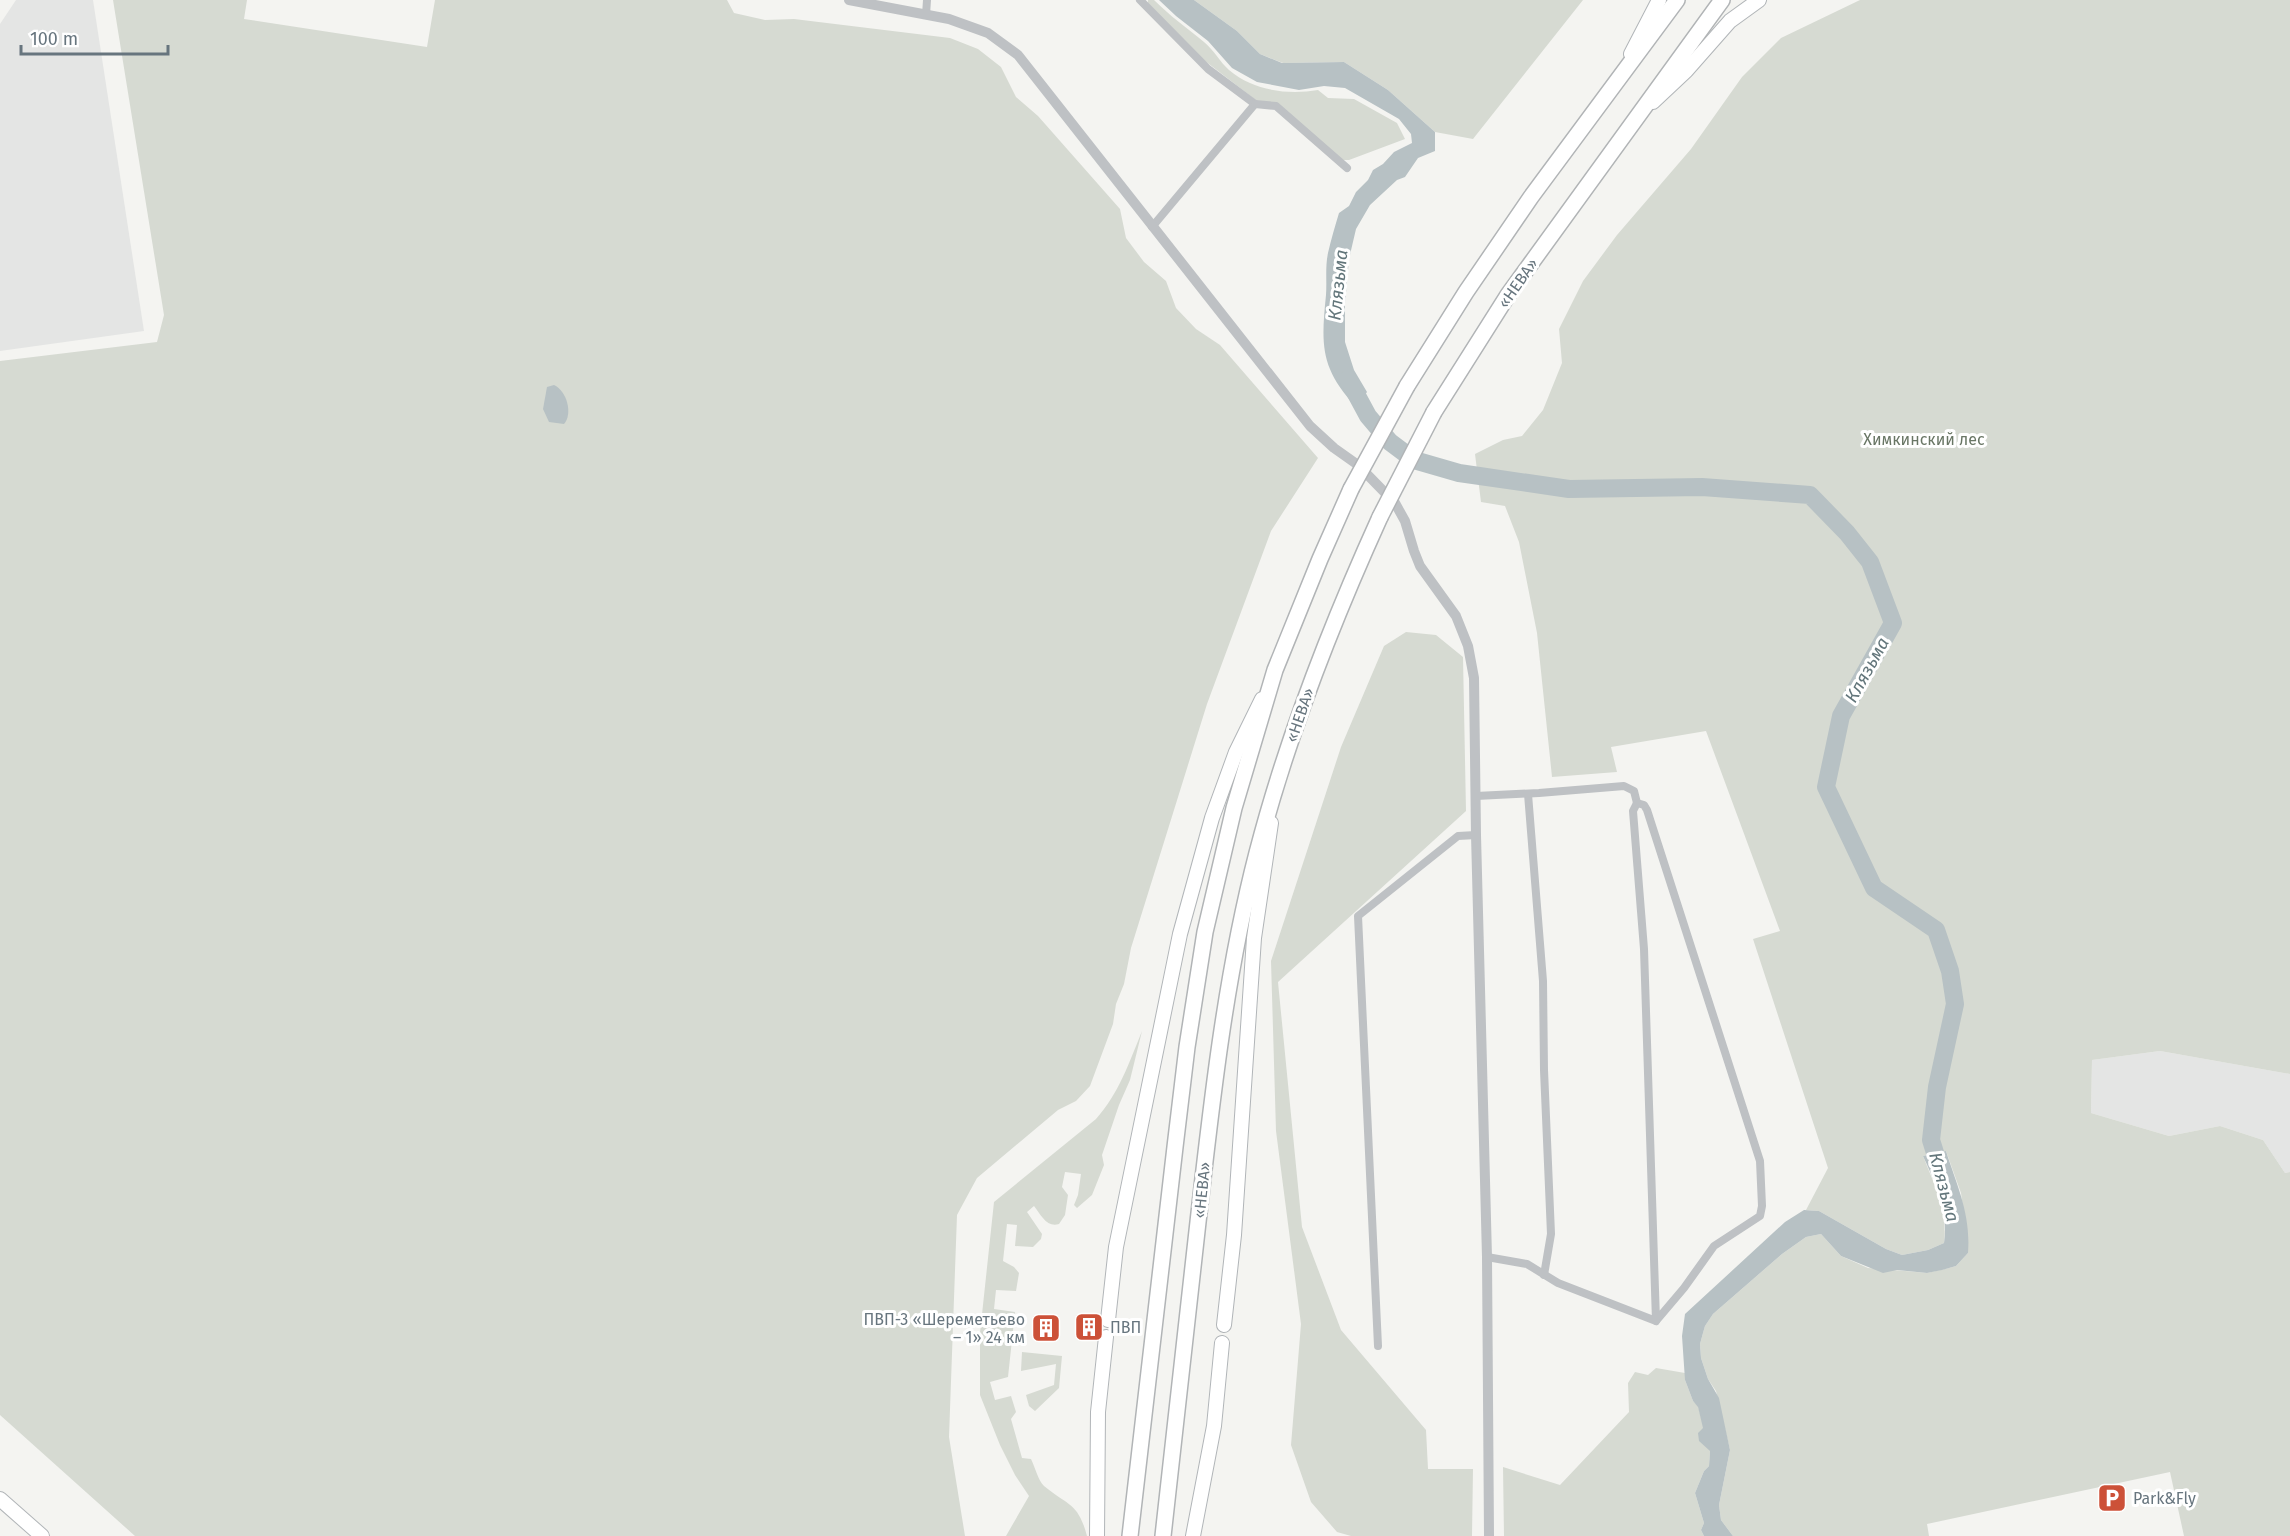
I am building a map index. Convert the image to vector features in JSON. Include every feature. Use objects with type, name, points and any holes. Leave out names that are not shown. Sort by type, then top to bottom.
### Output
[{"type":"highway","name":"«НЕВА»","points":[[1130,1536],[1176,1136],[1205,932],[1234,808],[1275,670],[1352,489],[1407,386],[1466,292],[1531,196],[1677,0]]},
{"type":"highway","name":"«НЕВА»","points":[[1163,1536],[1206,1152],[1239,931],[1276,785],[1344,598],[1380,516],[1434,412],[1508,295],[1722,0]]},
{"type":"main road","points":[[1620,78],[1659,0]]},
{"type":"main road","points":[[1636,118],[1686,71],[1730,21],[1759,0]]},
{"type":"main road","points":[[1108,1320],[1116,1247],[1180,934],[1212,818],[1236,752],[1275,670]]},
{"type":"main road","points":[[1224,1325],[1234,1235],[1254,938],[1276,785]]},
{"type":"main road","points":[[1097,1536],[1098,1412],[1106,1337]]},
{"type":"main road","points":[[1193,1536],[1214,1426],[1222,1343]]},
{"type":"main road","points":[[0,1499],[42,1536]]},
{"type":"street","points":[[849,0],[949,19],[988,33],[1018,55],[1310,426],[1334,448],[1358,465],[1395,503],[1405,521],[1420,566],[1456,616],[1468,646],[1474,678],[1487,1257],[1489,1536]]},
{"type":"street","points":[[926,15],[927,0]]},
{"type":"street","points":[[1140,0],[1208,69],[1255,104],[1276,106],[1347,168]]},
{"type":"street","points":[[1152,227],[1255,104]]},
{"type":"street","points":[[1476,796],[1624,786],[1634,791],[1636,803],[1633,812],[1644,949],[1656,1321]]},
{"type":"street","points":[[1528,794],[1543,981],[1544,1070],[1551,1233],[1544,1275]]},
{"type":"street","points":[[1636,803],[1647,810],[1760,1161],[1762,1206],[1760,1215],[1714,1246],[1684,1288],[1656,1321]]},
{"type":"street","points":[[1378,1346],[1358,916],[1458,836],[1476,835]]},
{"type":"street","points":[[1487,1257],[1527,1264],[1558,1283],[1656,1321]]},
{"type":"shaded area","points":[[16,0],[93,0],[144,331],[0,351],[0,24]]},
{"type":"shaded area","points":[[2160,1051],[2290,1074],[2290,1172],[2285,1173],[2263,1140],[2220,1126],[2169,1136],[2091,1113],[2092,1060]]},
{"type":"green space","points":[[113,0],[247,0],[244,19],[427,47],[435,0],[727,0],[734,13],[765,20],[794,19],[950,38],[978,49],[1001,67],[1016,97],[1038,116],[1120,209],[1126,238],[1144,262],[1166,281],[1176,308],[1196,329],[1220,345],[1318,458],[1271,531],[1207,704],[1131,948],[1113,1024],[1090,1086],[1076,1101],[1058,1110],[977,1178],[957,1215],[949,1437],[965,1536],[135,1536],[0,1415],[0,361],[157,342],[164,315]]},
{"type":"green space","points":[[1148,0],[1154,0],[1204,42],[1229,70],[1249,83],[1272,90],[1295,92],[1318,90],[1328,98],[1354,99],[1397,123],[1405,139],[1349,160],[1341,160],[1281,108],[1257,101],[1196,54],[1148,3]]},
{"type":"green space","points":[[1194,0],[1583,0],[1473,139],[1435,132],[1388,90],[1344,62],[1283,63],[1260,54],[1237,31]]},
{"type":"green space","name":"Химкинский лес","points":[[1860,0],[2290,0],[2290,1074],[2160,1051],[2092,1060],[2091,1113],[2169,1136],[2220,1126],[2263,1140],[2285,1173],[2290,1172],[2290,1536],[2184,1536],[2170,1472],[1927,1524],[1929,1536],[1733,1536],[1721,1520],[1719,1505],[1730,1450],[1716,1391],[1708,1379],[1701,1358],[1700,1344],[1705,1326],[1713,1314],[1782,1254],[1806,1237],[1821,1234],[1841,1256],[1868,1268],[1927,1273],[1956,1266],[1968,1253],[1961,1193],[1946,1151],[1923,1156],[1942,1209],[1944,1243],[1928,1250],[1902,1255],[1886,1249],[1819,1211],[1806,1210],[1828,1168],[1753,939],[1780,931],[1706,731],[1611,747],[1617,772],[1552,777],[1537,633],[1519,542],[1505,506],[1481,502],[1475,454],[1503,440],[1522,436],[1543,410],[1562,363],[1559,329],[1583,281],[1617,235],[1691,149],[1742,77],[1781,38]]},
{"type":"green space","points":[[1406,632],[1436,635],[1463,657],[1466,811],[1278,982],[1302,1227],[1341,1330],[1426,1430],[1428,1469],[1473,1469],[1472,1536],[1351,1536],[1337,1532],[1311,1502],[1291,1445],[1301,1324],[1276,1131],[1271,961],[1341,747],[1384,646]]},
{"type":"green space","points":[[1142,1031],[1130,1080],[1102,1155],[1104,1165],[1092,1195],[1077,1208],[1074,1205],[1081,1174],[1065,1172],[1062,1187],[1068,1195],[1065,1215],[1059,1224],[1048,1222],[1034,1206],[1027,1212],[1042,1234],[1041,1239],[1033,1247],[1015,1246],[1017,1225],[1007,1224],[1003,1261],[1019,1273],[1016,1291],[996,1290],[994,1309],[1015,1312],[1008,1377],[990,1382],[995,1400],[1011,1396],[1016,1412],[1011,1419],[1022,1458],[1031,1459],[1044,1486],[1076,1511],[1087,1536],[1006,1536],[1029,1496],[1000,1445],[980,1395],[980,1333],[994,1202],[1096,1119],[1117,1088]]},
{"type":"green space","points":[[1022,1352],[1062,1356],[1059,1388],[1035,1411],[1029,1406],[1026,1395],[1054,1385],[1056,1364],[1021,1371]]},
{"type":"green space","points":[[1656,1368],[1685,1373],[1685,1380],[1693,1401],[1698,1406],[1710,1451],[1709,1466],[1704,1471],[1695,1493],[1704,1523],[1701,1530],[1704,1536],[1504,1536],[1503,1467],[1560,1485],[1629,1412],[1628,1383],[1635,1372],[1648,1375]]},
{"type":"water","points":[[1159,0],[1194,0],[1237,31],[1260,54],[1282,63],[1344,62],[1388,90],[1435,132],[1435,151],[1418,158],[1405,177],[1397,180],[1370,205],[1356,229],[1349,259],[1345,304],[1345,342],[1354,370],[1367,392],[1356,407],[1335,380],[1326,355],[1324,328],[1328,253],[1339,213],[1349,206],[1356,192],[1368,180],[1373,170],[1383,164],[1394,152],[1412,143],[1411,134],[1399,119],[1345,88],[1324,86],[1299,90],[1257,82],[1232,68],[1208,41]]},
{"type":"water","points":[[554,385],[562,392],[567,403],[568,415],[564,424],[549,422],[543,409],[547,387]]},
{"type":"water","points":[[1946,1151],[1962,1200],[1967,1226],[1968,1253],[1956,1266],[1927,1273],[1897,1270],[1883,1273],[1841,1256],[1821,1234],[1806,1237],[1782,1254],[1713,1314],[1705,1326],[1700,1344],[1701,1358],[1708,1379],[1719,1398],[1730,1450],[1719,1505],[1721,1520],[1733,1536],[1704,1536],[1701,1530],[1704,1523],[1695,1493],[1704,1471],[1709,1466],[1710,1451],[1699,1441],[1698,1433],[1703,1428],[1698,1407],[1693,1401],[1685,1380],[1682,1336],[1685,1314],[1785,1222],[1804,1210],[1819,1211],[1886,1249],[1902,1255],[1928,1250],[1944,1243],[1943,1209],[1923,1156]]},
{"type":"waterway","name":"Клязьма","points":[[1348,379],[1368,416],[1390,442],[1414,460],[1459,473],[1569,489],[1702,487],[1810,495],[1847,533],[1870,562],[1893,623],[1841,716],[1826,787],[1874,888],[1936,930],[1950,971],[1955,1004],[1937,1087],[1931,1140],[1942,1175]]},
{"type":"place","name":"ПВП","points":[[1089,1327]]},
{"type":"place","name":"ПВП-3 «Шереметьево – 1» 24 км","points":[[1046,1328]]},
{"type":"place","name":"Park&Fly","points":[[2112,1498]]}]
